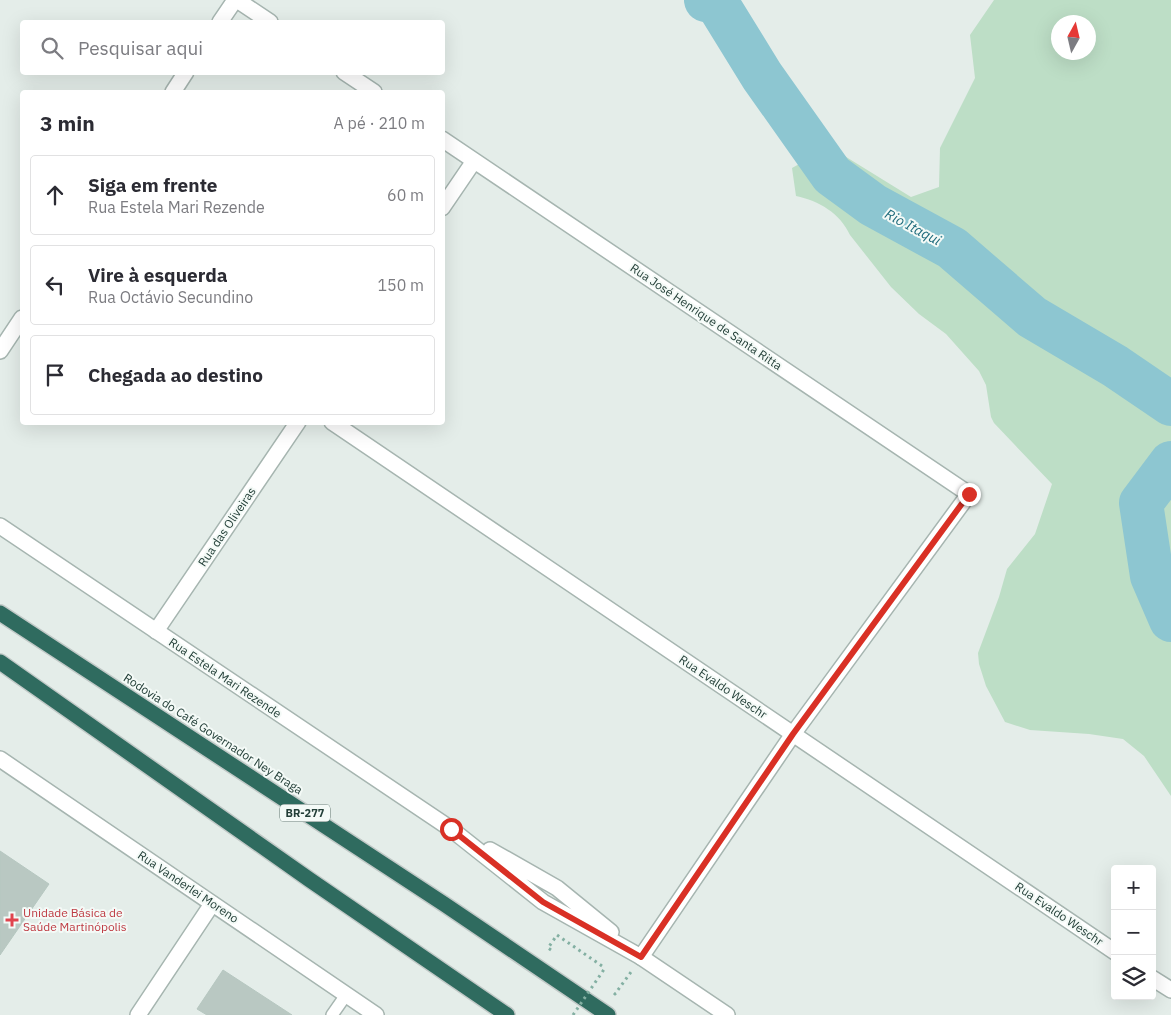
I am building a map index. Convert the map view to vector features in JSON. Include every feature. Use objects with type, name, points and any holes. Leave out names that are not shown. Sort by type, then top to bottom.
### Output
[{"type":"highway","name":"Rodovia do Café Governador Ney Braga","points":[[0,614],[436,899],[608,1015]]},
{"type":"highway","points":[[0,662],[318,886],[507,1015]]},
{"type":"street","points":[[221,20],[236,0],[267,20]]},
{"type":"street","points":[[174,90],[184,75]]},
{"type":"street","points":[[348,75],[371,90]]},
{"type":"street","name":"Rua José Henrique de Santa Ritta","points":[[445,141],[969,494],[793,734]]},
{"type":"street","points":[[445,204],[474,161]]},
{"type":"street","points":[[0,352],[20,321]]},
{"type":"street","name":"Rua das Oliveiras","points":[[156,631],[296,425]]},
{"type":"street","name":"Rua Evaldo Weschr","points":[[336,425],[1111,949]]},
{"type":"street","name":"Rua Estela Mari Rezende","points":[[0,526],[451,829],[557,888],[641,957],[727,1015]]},
{"type":"street","points":[[641,957],[793,734]]},
{"type":"street","name":"Rua Vanderlei Moreno","points":[[0,759],[376,1015]]},
{"type":"street","points":[[138,1015],[212,904]]},
{"type":"street","points":[[1156,981],[1171,990]]},
{"type":"lane","points":[[332,1015],[346,995]]},
{"type":"path","points":[[555,953],[548,948],[557,935],[605,968],[573,1015]]},
{"type":"path","points":[[608,989],[615,994],[641,957]]},
{"type":"path","points":[[593,979],[600,984]]},
{"type":"green space","points":[[994,0],[1171,0],[1171,796],[1144,756],[1123,739],[1089,734],[1030,730],[1005,722],[986,686],[979,664],[978,653],[999,597],[1007,569],[1035,534],[1052,484],[994,423],[991,417],[986,385],[979,371],[946,334],[919,314],[891,287],[835,214],[813,201],[796,196],[792,168],[830,147],[911,197],[939,187],[940,148],[975,78],[970,35]]},
{"type":"building","name":"Unidade Básica de Saúde Martinópolis","points":[[0,851],[49,884],[0,955]]},
{"type":"building","points":[[223,970],[292,1015],[207,1015],[197,1009]]},
{"type":"waterway","name":"Rio Itaqui","points":[[706,0],[717,3],[762,76],[832,175],[873,205],[952,248],[1032,317],[1115,366],[1171,404]]},
{"type":"waterway","name":"Rio Itaqui","points":[[1171,463],[1141,503],[1152,576],[1171,620]]},
{"type":"place","name":"Unidade Básica de Saúde Martinópolis","points":[[12,920]]},
{"type":"route","points":[[451,829],[543,902],[641,957],[793,734],[969,494]]}]
